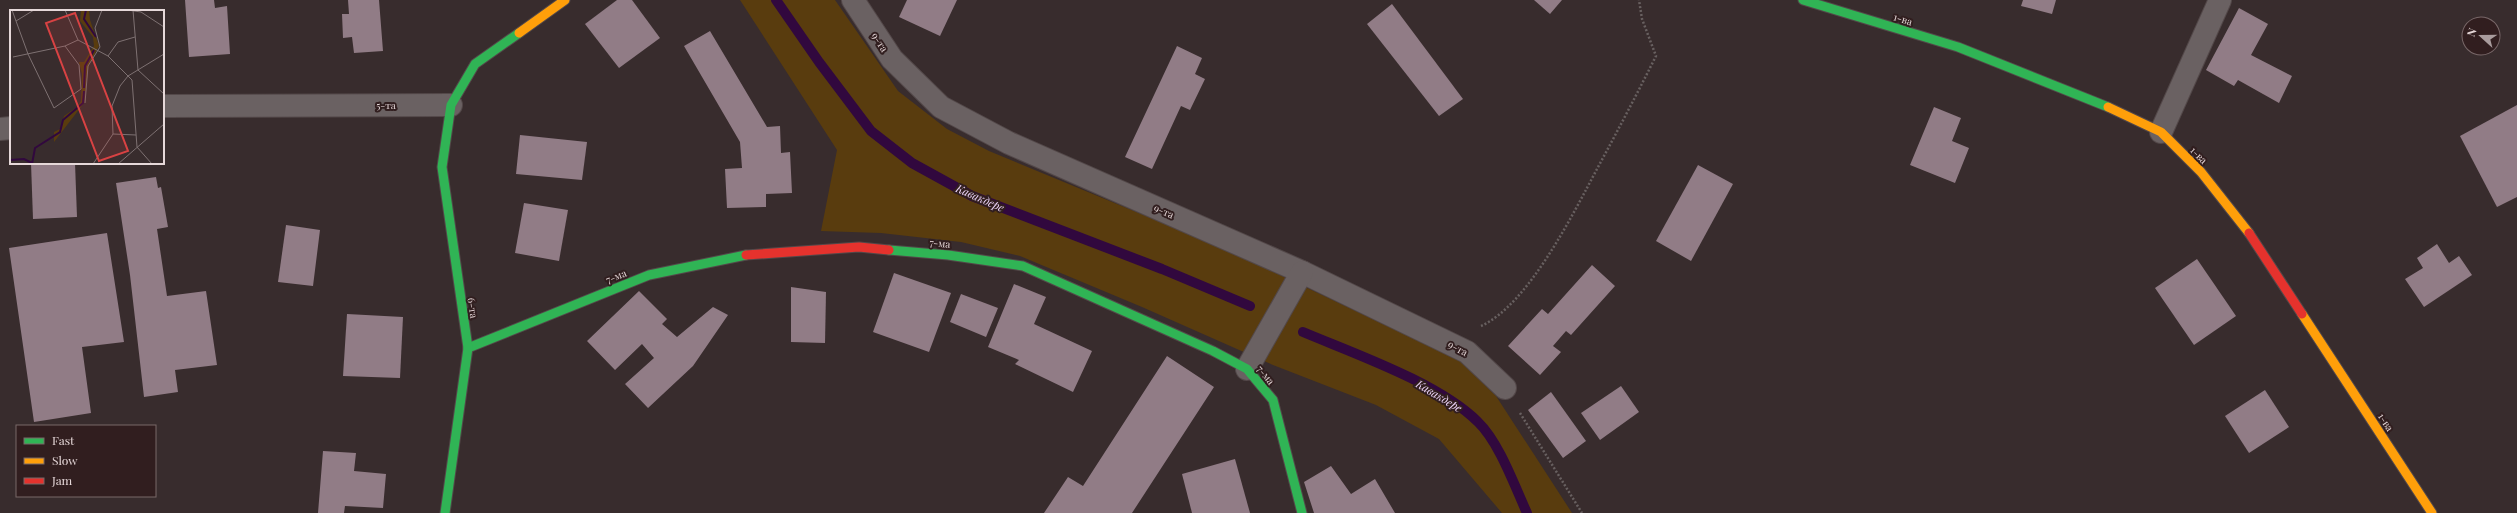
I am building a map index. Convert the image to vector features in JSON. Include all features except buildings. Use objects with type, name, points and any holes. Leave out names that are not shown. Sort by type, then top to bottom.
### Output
[{"type":"street","points":[[451,105],[475,64],[565,0]]},
{"type":"street","name":"9-та","points":[[853,0],[892,59],[941,107],[1009,143],[1302,272],[1467,352],[1505,388]]},
{"type":"street","name":"1-ва","points":[[1803,0],[1958,47],[2099,102],[2160,132],[2201,172],[2248,232],[2432,513]]},
{"type":"street","points":[[2160,132],[2220,0]]},
{"type":"street","name":"5-та","points":[[164,106],[451,105]]},
{"type":"street","name":"6-та","points":[[445,513],[468,348],[442,167],[451,105]]},
{"type":"street","points":[[0,130],[10,128]]},
{"type":"street","name":"7-ма","points":[[468,348],[649,275],[751,254],[859,247],[948,255],[1023,266],[1213,351],[1248,369],[1272,400],[1302,513]]},
{"type":"street","points":[[1248,369],[1302,272]]},
{"type":"path","points":[[1476,328],[1490,322],[1525,288],[1562,232],[1635,98],[1656,56],[1642,19],[1639,0]]},
{"type":"path","points":[[1505,388],[1582,513]]},
{"type":"shaded area","points":[[740,0],[835,0],[898,91],[947,129],[989,151],[1221,247],[1459,360],[1496,396],[1572,513],[1502,513],[1439,439],[1376,405],[1273,365],[1142,307],[1020,256],[961,242],[881,233],[821,231],[837,150]]},
{"type":"waterway","name":"Кавакдере","points":[[776,0],[819,62],[871,131],[912,163],[972,196],[1162,269],[1250,306]]},
{"type":"waterway","name":"Кавакдере","points":[[1303,332],[1371,360],[1419,382],[1461,408],[1478,422],[1493,441],[1506,465],[1527,513]]},
{"type":"traffic: fast","points":[[1803,0],[1958,47],[2108,107]]},
{"type":"traffic: fast","points":[[445,513],[468,348],[442,167],[451,105],[475,64],[519,33]]},
{"type":"traffic: fast","points":[[889,250],[948,255],[1023,266],[1213,351],[1247,369],[1273,400],[1302,513]]},
{"type":"traffic: fast","points":[[468,348],[649,275],[746,255]]},
{"type":"traffic: slow","points":[[519,33],[565,0]]},
{"type":"traffic: slow","points":[[2108,107],[2161,132],[2201,172],[2249,233]]},
{"type":"traffic: slow","points":[[2302,314],[2432,513]]},
{"type":"traffic: jam","points":[[2249,233],[2302,314]]},
{"type":"traffic: jam","points":[[746,255],[859,247],[889,250]]}]
